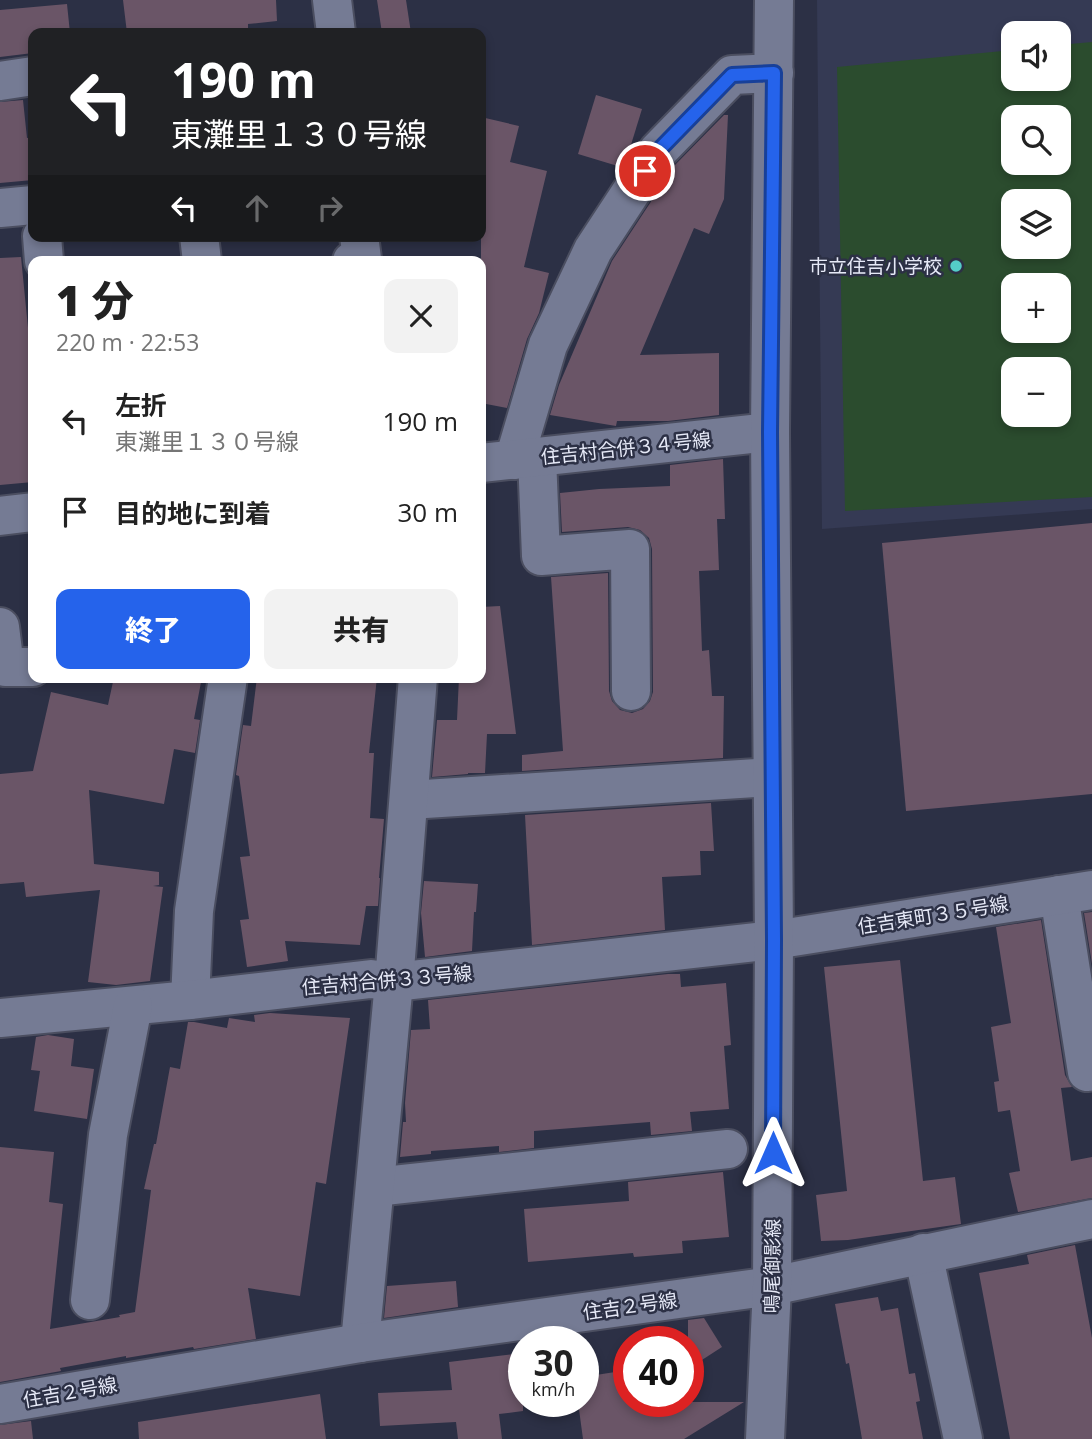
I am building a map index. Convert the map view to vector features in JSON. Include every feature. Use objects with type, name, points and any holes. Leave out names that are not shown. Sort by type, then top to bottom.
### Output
[{"type":"street","name":"鳴尾御影線","points":[[765,1439],[772,1286],[774,940],[770,432],[774,0]]},
{"type":"street","points":[[631,691],[630,549],[541,556],[511,460],[548,345],[593,250],[658,151],[732,75],[774,73]]},
{"type":"street","points":[[0,81],[28,77]]},
{"type":"street","points":[[0,208],[28,205]]},
{"type":"street","name":"住吉村合併３４号線","points":[[511,460],[770,432]]},
{"type":"street","points":[[0,516],[28,513]]},
{"type":"street","points":[[0,627],[19,667]]},
{"type":"street","points":[[190,1000],[194,911],[227,683]]},
{"type":"street","points":[[360,1343],[394,982],[418,683]]},
{"type":"street","points":[[409,800],[772,777]]},
{"type":"street","points":[[1075,893],[1087,1072],[1092,1071]]},
{"type":"street","name":"住吉東町３５号線","points":[[774,940],[1075,893]]},
{"type":"street","name":"住吉村合併３３号線","points":[[0,1018],[371,979],[394,982],[774,940]]},
{"type":"street","points":[[90,1300],[108,1135],[133,1006]]},
{"type":"street","points":[[375,1187],[728,1149]]},
{"type":"street","name":"住吉２号線","points":[[0,1404],[360,1343],[772,1286],[1092,1219]]},
{"type":"street","points":[[923,1254],[963,1439]]},
{"type":"shaded area","name":"市立住吉小学校","points":[[817,0],[1092,0],[1092,509],[822,529]]},
{"type":"green space","name":"市立住吉小学校","points":[[1092,42],[1092,497],[845,511],[837,67],[1001,51],[1001,91],[1071,91],[1071,44]]},
{"type":"building","points":[[123,0],[276,0],[277,21],[248,24],[248,28],[126,28]]},
{"type":"building","points":[[377,0],[406,0],[410,28],[381,28]]},
{"type":"building","points":[[67,4],[69,28],[28,28],[28,54],[0,57],[0,10]]},
{"type":"building","points":[[596,95],[642,109],[626,161],[621,167],[578,154]]},
{"type":"building","points":[[23,100],[28,138],[28,180],[0,183],[0,102]]},
{"type":"building","points":[[724,115],[728,115],[724,199],[709,234],[694,228],[640,355],[719,353],[719,415],[668,421],[617,421],[616,426],[550,415],[559,385],[612,261],[675,165]]},
{"type":"building","points":[[486,118],[519,126],[510,162],[547,171],[524,267],[549,273],[539,313],[527,339],[507,408],[486,404],[486,256],[481,256],[481,242],[486,242]]},
{"type":"building","points":[[21,257],[28,328],[28,482],[0,485],[0,258]]},
{"type":"building","points":[[723,459],[725,519],[717,519],[719,570],[699,571],[702,651],[709,650],[712,696],[724,696],[723,758],[522,771],[522,755],[563,751],[551,577],[608,573],[609,691],[612,701],[620,710],[632,713],[643,709],[653,692],[652,549],[649,538],[640,530],[628,527],[562,532],[560,493],[670,486],[670,465]]},
{"type":"building","points":[[1092,523],[1092,794],[906,811],[882,543]]},
{"type":"building","points":[[500,606],[516,734],[487,734],[485,773],[432,777],[437,720],[457,720],[459,683],[486,683],[486,607]]},
{"type":"building","points":[[113,683],[201,683],[194,719],[200,720],[195,753],[174,749],[164,804],[89,790],[94,864],[159,872],[159,885],[153,886],[163,887],[150,981],[116,985],[88,982],[100,890],[26,897],[24,882],[0,884],[0,774],[33,771],[51,692],[108,705]]},
{"type":"building","points":[[256,683],[376,683],[369,753],[374,753],[370,818],[384,819],[378,906],[366,906],[360,945],[285,941],[288,961],[247,967],[240,920],[249,919],[240,857],[250,856],[239,776],[236,775],[243,725],[251,726]]},
{"type":"building","points":[[711,803],[714,851],[700,851],[701,875],[662,877],[665,930],[532,945],[525,815]]},
{"type":"building","points":[[424,881],[478,884],[472,951],[425,957],[421,913]]},
{"type":"building","points":[[1092,912],[1092,964],[1084,913]]},
{"type":"building","points":[[1041,920],[1065,1075],[1072,1087],[1061,1088],[1071,1161],[1092,1157],[1092,1198],[1018,1212],[1009,1173],[1020,1171],[1010,1110],[998,1112],[994,1082],[999,1081],[991,1027],[1011,1023],[996,927]]},
{"type":"building","points":[[900,960],[923,1181],[955,1177],[961,1224],[848,1240],[821,1241],[816,1195],[847,1191],[824,967]]},
{"type":"building","points":[[680,974],[681,987],[726,983],[731,1045],[724,1046],[729,1109],[690,1112],[692,1131],[651,1135],[650,1122],[534,1131],[534,1148],[499,1152],[499,1146],[431,1151],[431,1154],[400,1157],[403,1122],[406,1122],[411,1030],[430,1029],[428,1000]]},
{"type":"building","points":[[270,1013],[350,1018],[326,1184],[316,1182],[300,1296],[248,1288],[256,1339],[126,1356],[0,1382],[0,1147],[54,1152],[49,1202],[63,1204],[50,1329],[135,1312],[151,1190],[144,1189],[156,1144],[170,1067],[180,1069],[188,1022],[227,1028],[229,1018],[255,1022],[254,1015]]},
{"type":"building","points":[[48,1035],[74,1039],[71,1066],[94,1069],[87,1119],[34,1111],[40,1071],[31,1070],[36,1037]]},
{"type":"building","points":[[723,1172],[729,1237],[682,1241],[683,1253],[634,1257],[633,1253],[528,1262],[524,1209],[629,1201],[628,1182]]},
{"type":"building","points":[[1075,1245],[1092,1338],[1092,1439],[1010,1439],[979,1273],[1029,1264],[1027,1255]]},
{"type":"building","points":[[456,1281],[458,1307],[384,1318],[387,1286]]},
{"type":"building","points":[[878,1297],[881,1311],[898,1308],[909,1374],[915,1373],[920,1401],[916,1402],[923,1439],[862,1439],[849,1363],[846,1364],[835,1304]]},
{"type":"building","points":[[704,1318],[722,1347],[704,1359],[704,1326],[688,1326],[688,1320]]},
{"type":"building","points":[[508,1355],[508,1413],[499,1414],[502,1439],[458,1439],[456,1422],[380,1426],[378,1393],[452,1390],[449,1362]]},
{"type":"building","points":[[613,1372],[613,1417],[704,1417],[704,1402],[744,1402],[684,1439],[583,1439],[580,1417],[599,1417],[599,1375]]},
{"type":"building","points":[[320,1394],[326,1439],[139,1439],[138,1422]]},
{"type":"building","points":[[31,1421],[33,1439],[0,1439],[0,1425]]},
{"type":"place","name":"市立住吉小学校","points":[[956,266]]},
{"type":"route","points":[[645,171],[658,151],[732,75],[774,73],[770,432],[773,1153]]}]
